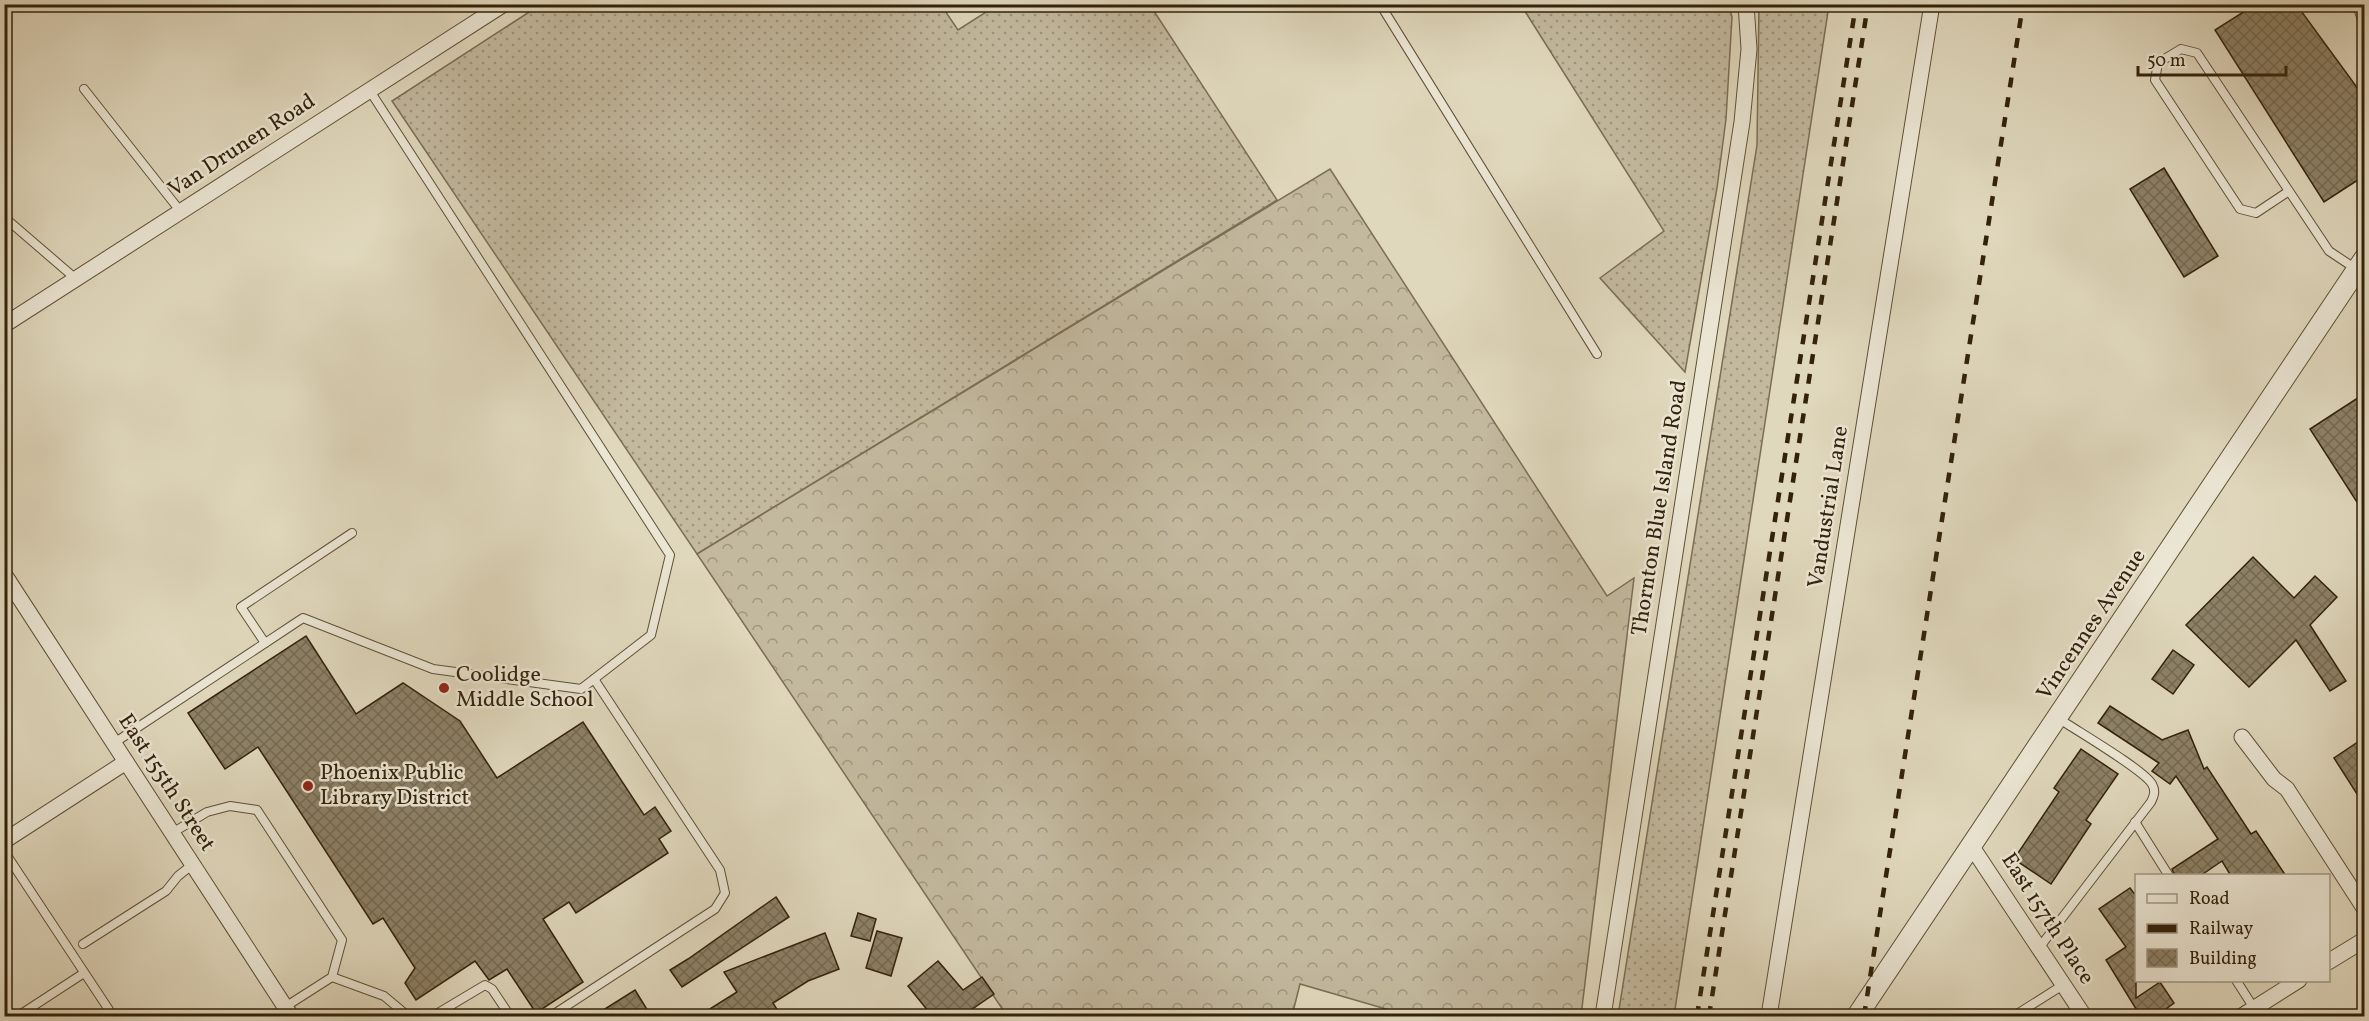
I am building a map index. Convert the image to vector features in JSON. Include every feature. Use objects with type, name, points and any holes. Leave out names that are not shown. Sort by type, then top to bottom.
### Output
[{"type":"street","name":"Van Drunen Road","points":[[4,325],[504,4]]},
{"type":"street","name":"Thornton Blue Island Road","points":[[1603,1017],[1742,122],[1749,49],[1746,4]]},
{"type":"street","name":"Vandustrial Lane","points":[[1769,1017],[1932,4]]},
{"type":"street","name":"Vincennes Avenue","points":[[1857,1017],[2361,264]]},
{"type":"street","name":"East 155th Street","points":[[4,574],[288,1012]]},
{"type":"street","points":[[2242,736],[2274,779],[2287,789],[2364,908]]},
{"type":"street","points":[[4,841],[126,762]]},
{"type":"street","name":"East 157th Place","points":[[1972,847],[2084,1017]]},
{"type":"street","points":[[2330,961],[2364,940]]},
{"type":"street","points":[[2252,1014],[2298,982]]},
{"type":"lane","points":[[1380,4],[1597,354]]},
{"type":"lane","points":[[2364,7],[2359,11],[2364,26]]},
{"type":"lane","points":[[2289,191],[2256,213],[2240,209],[2155,80],[2158,63],[2181,49],[2197,52],[2329,251],[2361,264]]},
{"type":"lane","points":[[84,89],[182,212]]},
{"type":"lane","points":[[114,743],[303,618],[433,669],[580,689],[651,634],[670,555],[370,91]]},
{"type":"lane","points":[[4,217],[76,279]]},
{"type":"lane","points":[[265,643],[241,607],[352,533]]},
{"type":"lane","points":[[551,1017],[716,909],[725,893],[720,870],[594,679]]},
{"type":"lane","points":[[2039,948],[2155,794],[2153,785],[2139,771],[2058,718]]},
{"type":"lane","points":[[172,833],[207,812],[230,806],[257,810],[342,940],[332,977],[288,1012]]},
{"type":"lane","points":[[2136,822],[2168,874]]},
{"type":"lane","points":[[4,851],[113,1017]]},
{"type":"lane","points":[[83,944],[166,891],[178,876],[192,865]]},
{"type":"lane","points":[[18,1017],[84,972]]},
{"type":"lane","points":[[332,977],[384,996],[408,1017]]},
{"type":"lane","points":[[2236,982],[2252,1014]]},
{"type":"lane","points":[[433,1017],[486,986],[492,989],[510,1017]]},
{"type":"lane","points":[[2014,1017],[2063,986]]},
{"type":"green space","points":[[540,5],[941,5],[958,30],[997,5],[1150,5],[1277,200],[697,554],[392,101]]},
{"type":"green space","points":[[1521,5],[1729,5],[1732,17],[1726,119],[1717,188],[1685,372],[1600,278],[1664,231]]},
{"type":"green space","points":[[1759,5],[1829,5],[1674,1016],[1618,1016],[1757,145]]},
{"type":"green space","points":[[1330,169],[1607,596],[1634,578],[1581,1016],[1410,1016],[1300,984],[1292,1016],[1007,1016],[697,554]]},
{"type":"building","points":[[2256,4],[2296,4],[2364,97],[2364,176],[2324,202],[2215,30]]},
{"type":"building","points":[[2164,168],[2218,256],[2184,277],[2130,189]]},
{"type":"building","points":[[2364,394],[2364,513],[2310,429]]},
{"type":"building","points":[[2253,557],[2294,598],[2315,576],[2337,597],[2310,625],[2346,681],[2330,691],[2296,640],[2249,687],[2186,625]]},
{"type":"building","points":[[306,636],[356,714],[403,683],[460,721],[497,778],[583,722],[644,815],[655,807],[671,831],[659,839],[668,853],[576,913],[569,902],[543,919],[583,982],[536,1013],[507,969],[489,980],[475,961],[416,1000],[405,983],[415,968],[383,918],[373,924],[258,747],[225,769],[188,713]]},
{"type":"building","points":[[2173,650],[2194,665],[2173,694],[2152,679]]},
{"type":"building","points":[[2110,706],[2162,740],[2188,730],[2204,769],[2207,767],[2251,834],[2256,831],[2285,874],[2230,874],[2222,861],[2203,874],[2174,874],[2172,869],[2218,839],[2176,776],[2170,784],[2152,771],[2159,763],[2098,723]]},
{"type":"building","points":[[2364,738],[2364,805],[2334,758]]},
{"type":"building","points":[[2081,749],[2118,774],[2086,820],[2091,824],[2051,884],[2014,859],[2059,792],[2054,788]]},
{"type":"building","points":[[2130,888],[2135,895],[2136,998],[2160,982],[2174,1003],[2155,1017],[2141,1017],[2106,960],[2126,947],[2099,909]]},
{"type":"building","points":[[776,897],[789,917],[682,987],[670,970]]},
{"type":"building","points":[[858,913],[876,919],[870,941],[851,936]]},
{"type":"building","points":[[877,931],[902,938],[891,976],[866,968]]},
{"type":"building","points":[[825,933],[839,969],[808,981],[773,1003],[778,1011],[770,1017],[697,1017],[737,992],[724,972]]},
{"type":"building","points":[[938,961],[963,990],[982,977],[994,994],[971,1010],[975,1017],[933,1017],[908,986]]},
{"type":"building","points":[[635,990],[648,1011],[639,1017],[592,1017]]},
{"type":"railway","points":[[1697,1016],[1856,4]]},
{"type":"railway","points":[[1709,1016],[1868,4]]},
{"type":"railway","points":[[1864,1016],[2023,4]]},
{"type":"place","name":"Coolidge Middle School","points":[[444,688]]},
{"type":"place","name":"Phoenix Public Library District","points":[[308,786]]}]
